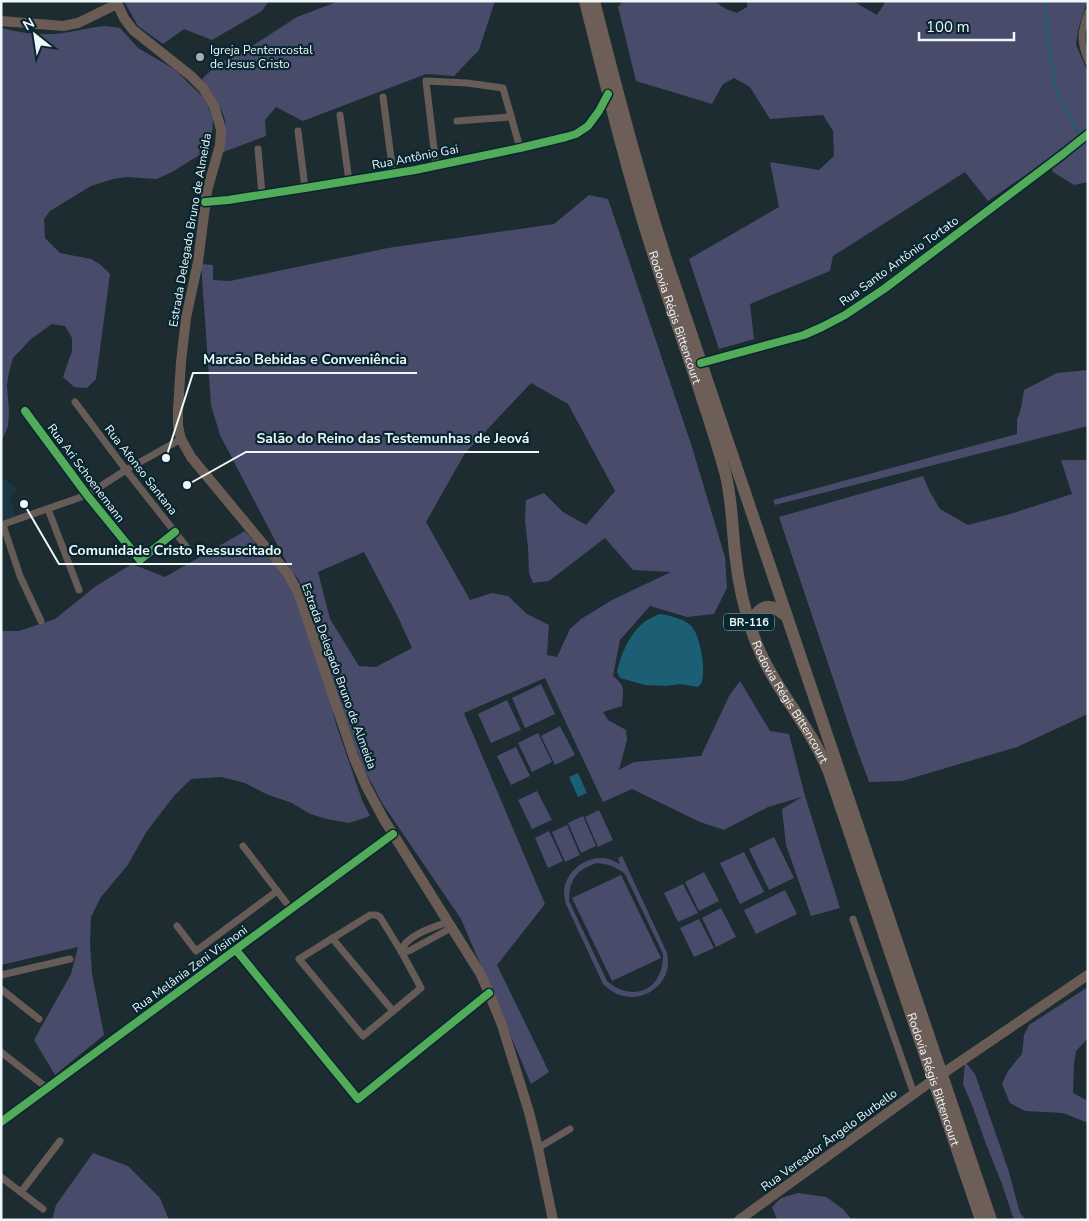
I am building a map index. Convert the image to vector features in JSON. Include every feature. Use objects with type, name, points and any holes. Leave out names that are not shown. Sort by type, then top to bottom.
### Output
[{"type":"highway","name":"Rodovia Régis Bittencourt","points":[[585,1],[608,94],[652,249],[726,475],[731,502],[737,570],[749,624],[760,653],[774,681],[824,760],[991,1220]]},
{"type":"highway","name":"Rodovia Régis Bittencourt","points":[[594,1],[616,89],[665,256],[787,616],[938,1077],[981,1220]]},
{"type":"highway","points":[[749,624],[758,611],[769,606],[775,607],[787,616]]},
{"type":"main road","points":[[1,21],[63,26],[78,23],[116,3]]},
{"type":"main road","name":"Estrada Delegado Bruno de Almeida","points":[[116,3],[133,30],[197,81],[214,106],[219,122],[221,138],[205,202],[199,257],[185,328],[177,418],[181,439],[191,456],[294,583],[359,770],[374,803],[480,973],[502,1026],[534,1128],[553,1220]]},
{"type":"main road","name":"Rua Vereador Ângelo Burbello","points":[[739,1220],[938,1077],[1088,975]]},
{"type":"street","points":[[1088,12],[1082,41],[1088,61]]},
{"type":"street","points":[[436,166],[426,81],[467,83],[503,88],[520,148]]},
{"type":"street","name":"Rua Antônio Gai","points":[[205,202],[305,188],[436,166],[566,137],[588,126],[608,94]]},
{"type":"street","points":[[383,97],[393,173]]},
{"type":"street","points":[[340,115],[349,181]]},
{"type":"street","points":[[457,121],[511,117]]},
{"type":"street","points":[[298,131],[305,188]]},
{"type":"street","name":"Rua Santo Antônio Tortato","points":[[701,363],[804,335],[844,315],[884,289],[1088,134]]},
{"type":"street","points":[[258,149],[262,194]]},
{"type":"street","name":"Rua Afonso Santana","points":[[75,402],[189,550]]},
{"type":"street","name":"Rua Ari Schoenemann","points":[[25,411],[87,495],[140,560],[175,532]]},
{"type":"street","points":[[41,621],[20,576],[2,525],[87,495],[126,470],[181,439]]},
{"type":"street","points":[[48,509],[78,590]]},
{"type":"street","name":"Rua Melânia Zeni Visinoni","points":[[3,1118],[47,1088],[393,834]]},
{"type":"street","points":[[243,846],[290,909]]},
{"type":"street","points":[[177,926],[196,951],[277,891]]},
{"type":"street","points":[[370,915],[380,917],[401,951],[420,988],[363,1036],[299,959],[370,915]]},
{"type":"street","points":[[854,919],[914,1094]]},
{"type":"street","points":[[401,951],[409,951],[450,925]]},
{"type":"street","points":[[332,938],[393,1011]]},
{"type":"street","points":[[236,950],[358,1098],[489,993]]},
{"type":"street","points":[[1,975],[70,959]]},
{"type":"street","points":[[1,989],[39,1019]]},
{"type":"street","points":[[1,1052],[47,1088]]},
{"type":"street","points":[[538,1148],[570,1129]]},
{"type":"street","points":[[21,1192],[60,1141]]},
{"type":"street","points":[[1,1177],[43,1209]]},
{"type":"shaded area","points":[[124,1],[269,1],[262,11],[212,40],[184,29],[163,44],[138,26]]},
{"type":"shaded area","points":[[339,1],[495,1],[479,50],[454,76],[426,74],[303,121],[276,107],[265,120],[266,136],[221,153],[225,130],[224,116],[202,79],[218,64],[241,53],[297,17]]},
{"type":"shaded area","points":[[623,1],[714,1],[726,9],[737,13],[747,7],[747,1],[853,1],[877,15],[886,1],[1087,1],[1078,30],[1076,45],[1088,72],[1088,182],[1074,185],[1053,172],[1049,159],[988,201],[965,172],[833,256],[830,271],[750,304],[754,339],[719,349],[689,259],[779,207],[770,162],[819,170],[834,156],[833,131],[823,115],[770,119],[750,87],[734,78],[723,84],[712,104],[636,81],[618,7]]},
{"type":"shaded area","points":[[105,26],[120,28],[138,48],[174,69],[202,96],[213,120],[212,134],[207,147],[198,156],[172,172],[157,179],[127,177],[91,186],[50,211],[44,219],[45,238],[60,253],[91,259],[110,274],[96,379],[87,388],[74,387],[63,377],[72,351],[72,338],[65,326],[52,324],[31,339],[13,358],[7,385],[8,426],[1,442],[1,28],[24,33],[48,34]]},
{"type":"shaded area","points":[[589,195],[608,199],[692,447],[725,557],[727,588],[714,614],[687,617],[650,606],[620,640],[613,676],[622,686],[622,706],[603,712],[608,720],[626,730],[627,740],[619,770],[634,762],[701,756],[729,696],[740,681],[770,731],[789,734],[805,796],[840,908],[811,916],[786,845],[782,809],[802,797],[768,807],[724,830],[700,822],[632,789],[603,802],[545,678],[464,713],[545,904],[497,965],[549,1072],[531,1084],[461,919],[382,803],[362,765],[299,580],[290,569],[220,435],[211,405],[201,264],[213,265],[213,280],[230,281],[388,248],[554,224]],"holes":[[[531,383],[568,404],[615,491],[586,525],[563,512],[544,493],[526,500],[525,520],[529,573],[533,583],[549,581],[605,538],[633,570],[671,572],[612,600],[581,619],[570,629],[557,657],[547,655],[549,625],[527,614],[508,596],[492,593],[470,600],[426,522],[465,453]],[[364,552],[412,648],[376,667],[359,666],[330,619],[318,572]]]},
{"type":"shaded area","points":[[1088,370],[1088,426],[775,505],[773,500],[1017,434],[1017,420],[1024,390],[1057,373]]},
{"type":"shaded area","points":[[1061,460],[1088,460],[1088,714],[1017,747],[902,781],[869,782],[779,517],[923,476],[940,509],[968,525],[1072,494]]},
{"type":"shaded area","points":[[6,480],[17,489],[10,496],[15,516],[1,522],[1,481]]},
{"type":"shaded area","points":[[245,531],[292,586],[324,676],[336,724],[362,800],[370,816],[349,823],[327,819],[310,814],[292,803],[266,794],[245,783],[221,777],[191,779],[174,796],[147,831],[127,866],[101,897],[91,917],[92,974],[104,1035],[55,1075],[34,1040],[71,974],[78,947],[1,965],[1,631],[19,631],[55,619],[96,586],[132,564],[165,577]]},
{"type":"shaded area","points":[[659,614],[682,620],[695,631],[703,661],[702,682],[698,687],[680,684],[666,686],[645,685],[620,678],[617,672],[618,666],[629,640],[644,622]]},
{"type":"shaded area","points":[[541,684],[555,714],[525,728],[512,698]]},
{"type":"shaded area","points":[[507,700],[521,730],[491,743],[478,714]]},
{"type":"shaded area","points":[[560,726],[575,755],[555,765],[541,736]]},
{"type":"shaded area","points":[[538,733],[552,762],[532,772],[518,743]]},
{"type":"shaded area","points":[[516,747],[530,776],[511,785],[497,756]]},
{"type":"shaded area","points":[[578,773],[587,793],[578,797],[569,777]]},
{"type":"shaded area","points":[[537,791],[552,820],[532,829],[518,800]]},
{"type":"shaded area","points":[[599,810],[613,840],[598,847],[585,817]]},
{"type":"shaded area","points":[[583,816],[596,846],[581,853],[568,823]]},
{"type":"shaded area","points":[[567,825],[580,855],[565,862],[552,832]]},
{"type":"shaded area","points":[[549,831],[563,861],[548,868],[535,838]]},
{"type":"shaded area","points":[[774,837],[794,878],[769,890],[749,849]]},
{"type":"shaded area","points":[[744,852],[764,892],[740,904],[720,863]]},
{"type":"shaded area","points":[[622,856],[668,956],[666,973],[658,985],[646,994],[632,997],[612,992],[603,984],[565,902],[564,890],[566,882],[580,865],[587,861],[601,858],[610,859],[620,864],[618,858]],"holes":[[[601,863],[619,869],[625,874],[663,954],[662,966],[653,984],[637,992],[617,988],[607,981],[569,901],[573,881],[579,872],[590,865]]]},
{"type":"shaded area","points":[[704,872],[719,901],[699,911],[685,882]]},
{"type":"shaded area","points":[[621,875],[661,958],[612,981],[572,898]]},
{"type":"shaded area","points":[[683,884],[698,913],[678,922],[664,893]]},
{"type":"shaded area","points":[[785,890],[797,914],[756,934],[744,910]]},
{"type":"shaded area","points":[[721,908],[736,937],[716,947],[702,918]]},
{"type":"shaded area","points":[[699,919],[714,948],[694,957],[680,928]]},
{"type":"shaded area","points":[[1088,987],[1088,1038],[1076,1051],[1073,1093],[1088,1101],[1088,1123],[1063,1113],[1025,1111],[1010,1103],[1002,1084],[1008,1071],[1022,1054],[1024,1035],[1029,1025]]},
{"type":"shaded area","points":[[965,1062],[975,1074],[1008,1169],[1020,1213],[1026,1220],[1014,1220],[963,1084]]},
{"type":"shaded area","points":[[93,1153],[128,1166],[160,1198],[169,1220],[52,1220],[56,1205]]},
{"type":"shaded area","points":[[798,1193],[826,1197],[843,1209],[852,1220],[777,1219],[772,1207],[781,1198]]},
{"type":"waterway","points":[[1045,1],[1055,88],[1076,130],[1080,134]]},
{"type":"cycle path","points":[[205,202],[415,170],[566,137],[576,134],[588,126],[608,94]]},
{"type":"cycle path","points":[[701,363],[804,335],[845,315],[884,289],[1088,134]]},
{"type":"cycle path","points":[[25,411],[87,495],[140,560],[175,532]]},
{"type":"cycle path","points":[[1,1122],[393,834]]},
{"type":"cycle path","points":[[236,950],[358,1099],[489,993]]},
{"type":"place","name":"Igreja Pentencostal de Jesus Cristo","points":[[200,57]]},
{"type":"place","name":"Marcão Bebidas e Conveniência","points":[[166,458]]},
{"type":"place","name":"Salão do Reino das Testemunhas de Jeová","points":[[187,485]]},
{"type":"place","name":"Comunidade Cristo Ressuscitado","points":[[24,504]]}]
